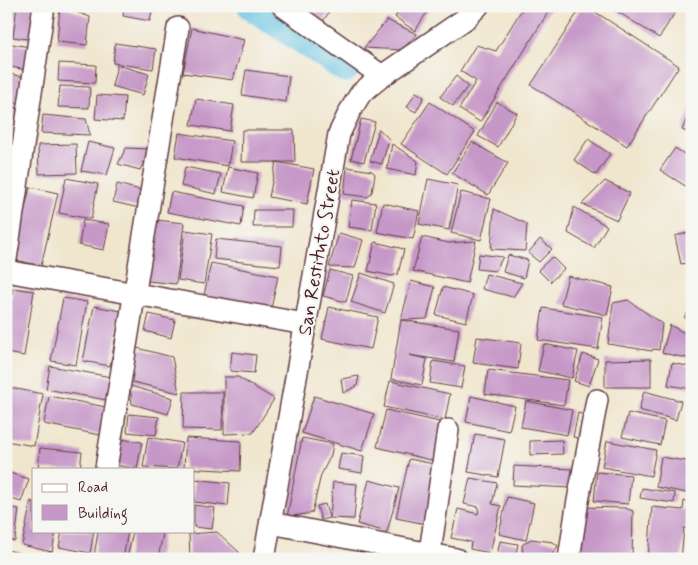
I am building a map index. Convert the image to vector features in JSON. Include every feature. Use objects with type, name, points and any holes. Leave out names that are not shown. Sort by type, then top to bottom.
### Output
[{"type":"street","points":[[6,259],[44,6]]},
{"type":"street","points":[[283,6],[382,76]]},
{"type":"street","name":"San Restituto Street","points":[[264,559],[339,134],[362,93],[382,76],[465,19],[478,6]]},
{"type":"street","points":[[106,468],[178,28]]},
{"type":"street","points":[[6,271],[306,324]]},
{"type":"street","points":[[570,559],[577,506],[596,400]]},
{"type":"street","points":[[429,556],[448,430]]},
{"type":"street","points":[[270,523],[429,556],[456,559]]},
{"type":"building","points":[[6,6],[14,6],[8,38],[6,38]]},
{"type":"building","points":[[17,6],[39,6],[34,40],[13,37]]},
{"type":"building","points":[[60,6],[90,17],[87,45],[57,42]]},
{"type":"building","points":[[124,6],[153,6],[150,21],[123,16]]},
{"type":"building","points":[[309,6],[333,6],[321,24],[305,13]]},
{"type":"building","points":[[402,6],[431,6],[415,31],[395,17]]},
{"type":"building","points":[[524,6],[552,6],[480,122],[459,109],[476,81],[460,71],[476,45],[496,51]]},
{"type":"building","points":[[582,6],[586,6],[679,66],[627,146],[531,85]]},
{"type":"building","points":[[613,6],[679,6],[659,38],[612,8]]},
{"type":"building","points":[[387,20],[417,34],[402,50],[364,48]]},
{"type":"building","points":[[192,28],[244,40],[233,80],[183,73]]},
{"type":"building","points":[[6,43],[30,47],[26,70],[6,66]]},
{"type":"building","points":[[115,43],[156,49],[153,69],[113,63]]},
{"type":"building","points":[[59,63],[96,65],[95,83],[58,81]]},
{"type":"building","points":[[117,65],[149,74],[143,95],[112,86]]},
{"type":"building","points":[[246,70],[289,76],[286,102],[242,95]]},
{"type":"building","points":[[6,73],[24,77],[18,104],[6,101]]},
{"type":"building","points":[[456,76],[468,86],[453,106],[440,97]]},
{"type":"building","points":[[60,86],[90,87],[89,108],[58,107]]},
{"type":"building","points":[[416,92],[424,97],[416,112],[407,107]]},
{"type":"building","points":[[97,95],[125,97],[123,121],[95,119]]},
{"type":"building","points":[[196,99],[234,105],[230,131],[191,125]]},
{"type":"building","points":[[430,102],[475,132],[447,174],[401,144]]},
{"type":"building","points":[[497,102],[517,113],[498,147],[478,136]]},
{"type":"building","points":[[6,106],[20,108],[13,154],[6,153]]},
{"type":"building","points":[[692,106],[692,134],[682,130]]},
{"type":"building","points":[[43,115],[86,119],[90,135],[41,133]]},
{"type":"building","points":[[361,119],[375,122],[364,162],[351,159]]},
{"type":"building","points":[[379,129],[389,139],[382,164],[370,161]]},
{"type":"building","points":[[242,130],[294,130],[295,162],[241,162]]},
{"type":"building","points":[[179,133],[232,141],[228,166],[175,157]]},
{"type":"building","points":[[588,139],[610,154],[596,175],[574,160]]},
{"type":"building","points":[[88,142],[115,148],[107,175],[81,171]]},
{"type":"building","points":[[472,142],[508,163],[488,195],[452,173]]},
{"type":"building","points":[[76,144],[77,173],[39,174],[38,145]]},
{"type":"building","points":[[392,144],[418,161],[416,175],[387,169]]},
{"type":"building","points":[[126,148],[150,149],[140,170],[118,164]]},
{"type":"building","points":[[675,148],[692,159],[692,180],[687,187],[660,170]]},
{"type":"building","points":[[276,162],[314,169],[307,204],[269,197]]},
{"type":"building","points":[[185,167],[221,174],[216,194],[181,186]]},
{"type":"building","points":[[228,167],[258,173],[253,198],[223,192]]},
{"type":"building","points":[[347,167],[372,171],[375,174],[372,192],[368,197],[344,194]]},
{"type":"building","points":[[66,178],[98,184],[91,219],[59,213]]},
{"type":"building","points":[[428,179],[458,185],[449,230],[419,224]]},
{"type":"building","points":[[605,181],[630,193],[617,220],[582,204]]},
{"type":"building","points":[[117,184],[148,192],[144,209],[113,202]]},
{"type":"building","points":[[30,187],[58,193],[41,266],[13,259]]},
{"type":"building","points":[[171,192],[244,206],[241,226],[167,212]]},
{"type":"building","points":[[461,192],[491,199],[481,240],[451,233]]},
{"type":"building","points":[[352,200],[376,203],[372,230],[348,227]]},
{"type":"building","points":[[383,203],[419,211],[413,239],[377,232]]},
{"type":"building","points":[[574,207],[607,226],[594,248],[568,233]]},
{"type":"building","points":[[494,209],[527,224],[525,251],[491,249]]},
{"type":"building","points":[[254,210],[293,210],[292,227],[253,227]]},
{"type":"building","points":[[83,220],[109,224],[104,250],[79,245]]},
{"type":"building","points":[[156,220],[184,223],[176,284],[148,281]]},
{"type":"building","points":[[185,230],[212,234],[204,284],[178,280]]},
{"type":"building","points":[[692,232],[692,262],[681,264],[675,236]]},
{"type":"building","points":[[339,233],[363,240],[355,268],[329,267]]},
{"type":"building","points":[[422,237],[449,243],[476,241],[467,283],[413,271]]},
{"type":"building","points":[[216,239],[282,246],[280,266],[214,259]]},
{"type":"building","points":[[540,239],[552,249],[539,262],[528,253]]},
{"type":"building","points":[[375,242],[404,249],[398,274],[392,276],[368,271]]},
{"type":"building","points":[[479,254],[503,257],[495,271],[477,269]]},
{"type":"building","points":[[508,255],[528,260],[524,278],[503,272]]},
{"type":"building","points":[[552,257],[564,269],[550,282],[538,270]]},
{"type":"building","points":[[211,263],[278,276],[271,309],[204,295]]},
{"type":"building","points":[[330,270],[353,276],[346,302],[323,296]]},
{"type":"building","points":[[361,273],[394,284],[385,313],[351,302]]},
{"type":"building","points":[[486,274],[522,283],[513,297],[482,289]]},
{"type":"building","points":[[568,276],[613,287],[607,315],[561,304]]},
{"type":"building","points":[[411,281],[435,287],[427,319],[401,320]]},
{"type":"building","points":[[443,287],[473,295],[466,322],[436,315]]},
{"type":"building","points":[[13,288],[34,291],[24,356],[6,353],[6,333]]},
{"type":"building","points":[[63,298],[87,302],[76,365],[51,361]]},
{"type":"building","points":[[628,300],[662,324],[659,350],[653,349],[652,351],[608,344],[613,303]]},
{"type":"building","points":[[94,306],[121,311],[110,366],[83,361]]},
{"type":"building","points":[[329,307],[378,317],[371,349],[322,339]]},
{"type":"building","points":[[543,308],[603,317],[598,349],[538,340]]},
{"type":"building","points":[[692,308],[692,324],[684,317]]},
{"type":"building","points":[[149,314],[175,320],[171,338],[145,331]]},
{"type":"building","points":[[401,320],[459,329],[454,362],[409,355],[427,359],[422,385],[391,379]]},
{"type":"building","points":[[670,325],[692,337],[692,359],[662,353]]},
{"type":"building","points":[[477,337],[521,343],[518,369],[473,363]]},
{"type":"building","points":[[544,344],[578,351],[572,378],[538,371]]},
{"type":"building","points":[[133,347],[172,357],[179,393],[124,380]]},
{"type":"building","points":[[232,352],[256,355],[254,373],[230,371]]},
{"type":"building","points":[[583,354],[598,359],[589,386],[574,381]]},
{"type":"building","points":[[651,359],[651,387],[605,387],[605,360]]},
{"type":"building","points":[[433,361],[465,366],[461,388],[430,383]]},
{"type":"building","points":[[672,363],[692,367],[692,389],[668,385]]},
{"type":"building","points":[[50,366],[117,378],[112,401],[46,389]]},
{"type":"building","points":[[488,370],[568,380],[564,405],[485,394]]},
{"type":"building","points":[[359,376],[357,386],[343,393],[341,379]]},
{"type":"building","points":[[224,377],[238,377],[274,399],[253,433],[224,434]]},
{"type":"building","points":[[390,381],[450,394],[445,420],[384,407]]},
{"type":"building","points":[[130,386],[173,398],[168,414],[132,404]]},
{"type":"building","points":[[6,387],[43,394],[34,446],[6,441]]},
{"type":"building","points":[[644,391],[681,401],[676,420],[639,410]]},
{"type":"building","points":[[184,392],[223,392],[222,430],[183,429]]},
{"type":"building","points":[[49,396],[106,407],[100,435],[44,424]]},
{"type":"building","points":[[314,396],[374,414],[362,451],[302,433]]},
{"type":"building","points":[[471,396],[515,406],[509,431],[466,422]]},
{"type":"building","points":[[526,401],[572,410],[567,435],[521,427]]},
{"type":"building","points":[[386,410],[444,423],[435,461],[377,447]]},
{"type":"building","points":[[578,413],[589,416],[584,439],[573,437]]},
{"type":"building","points":[[628,413],[665,421],[660,445],[622,437]]},
{"type":"building","points":[[129,414],[159,417],[156,435],[127,432]]},
{"type":"building","points":[[475,434],[505,439],[498,477],[468,472]]},
{"type":"building","points":[[148,437],[182,443],[177,468],[143,467]]},
{"type":"building","points":[[186,438],[241,441],[240,471],[184,468]]},
{"type":"building","points":[[302,438],[333,444],[331,455],[321,475],[312,513],[287,517]]},
{"type":"building","points":[[120,439],[142,442],[137,468],[115,465]]},
{"type":"building","points":[[562,440],[563,454],[530,455],[530,441]]},
{"type":"building","points":[[607,441],[656,450],[651,476],[602,467]]},
{"type":"building","points":[[40,448],[82,452],[80,468],[38,468]]},
{"type":"building","points":[[341,453],[364,456],[362,473],[338,469]]},
{"type":"building","points":[[661,457],[692,462],[692,494],[656,487]]},
{"type":"building","points":[[409,459],[439,465],[426,524],[396,518]]},
{"type":"building","points":[[514,466],[572,469],[571,488],[513,485]]},
{"type":"building","points":[[597,472],[631,475],[628,504],[594,501]]},
{"type":"building","points":[[10,473],[29,479],[21,502],[6,497],[6,486]]},
{"type":"building","points":[[470,478],[497,483],[492,504],[501,506],[490,553],[470,549],[471,542],[451,538],[458,509],[478,514],[479,507],[464,504]]},
{"type":"building","points":[[195,479],[230,483],[228,506],[195,502]]},
{"type":"building","points":[[369,480],[399,488],[387,532],[357,524]]},
{"type":"building","points":[[333,482],[357,484],[354,519],[330,518]]},
{"type":"building","points":[[642,488],[675,493],[674,503],[640,498]]},
{"type":"building","points":[[507,497],[534,503],[526,540],[499,534]]},
{"type":"building","points":[[31,501],[32,532],[56,532],[52,552],[22,545]]},
{"type":"building","points":[[684,501],[692,502],[692,528],[684,528],[681,559],[648,559],[652,507],[683,510]]},
{"type":"building","points":[[325,504],[329,518],[321,520],[317,506]]},
{"type":"building","points":[[195,505],[215,508],[212,529],[195,527]]},
{"type":"building","points":[[6,507],[19,509],[15,541],[6,540]]},
{"type":"building","points":[[580,507],[625,508],[633,511],[632,559],[579,559]]},
{"type":"building","points":[[62,532],[94,532],[90,553],[59,547]]},
{"type":"building","points":[[98,532],[128,532],[123,559],[94,557]]},
{"type":"building","points":[[133,532],[163,533],[158,559],[127,559]]},
{"type":"building","points":[[217,532],[239,552],[238,559],[190,559],[189,534]]},
{"type":"building","points":[[531,539],[553,542],[558,546],[549,559],[523,558],[522,545]]},
{"type":"building","points":[[500,541],[518,544],[515,559],[497,556]]},
{"type":"building","points":[[6,550],[39,557],[39,559],[6,559]]},
{"type":"waterway","points":[[252,6],[345,68]]}]
